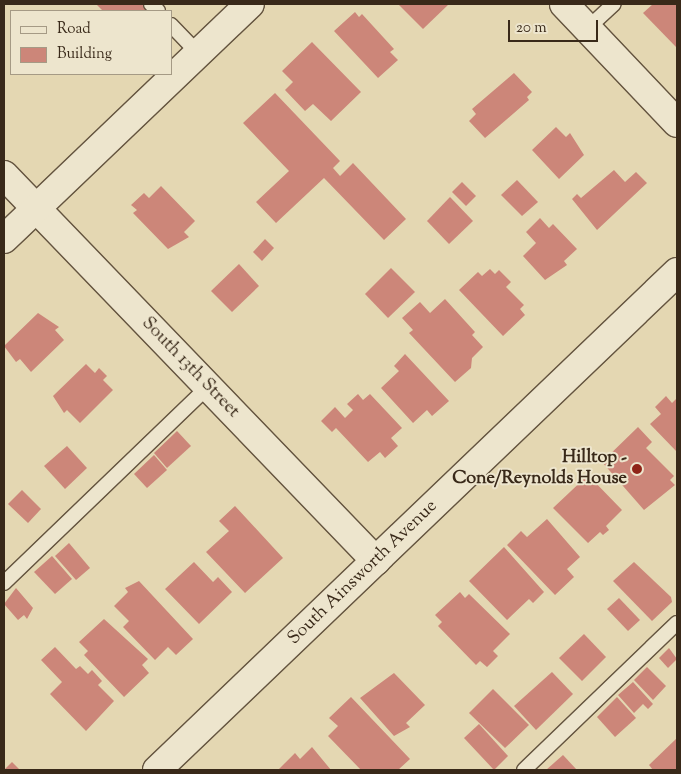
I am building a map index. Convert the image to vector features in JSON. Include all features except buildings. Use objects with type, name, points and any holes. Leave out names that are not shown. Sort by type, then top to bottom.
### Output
[{"type":"street","points":[[4,239],[250,4]]},
{"type":"street","points":[[564,4],[677,123]]},
{"type":"street","name":"South 13th Street","points":[[4,175],[376,561]]},
{"type":"street","name":"South Ainsworth Avenue","points":[[157,770],[677,272]]},
{"type":"lane","points":[[588,28],[614,4]]},
{"type":"lane","points":[[172,25],[198,53]]},
{"type":"lane","points":[[4,583],[208,387]]},
{"type":"lane","points":[[524,770],[677,623]]},
{"type":"place","name":"Hilltop - Cone/Reynolds House","points":[[637,469]]}]
